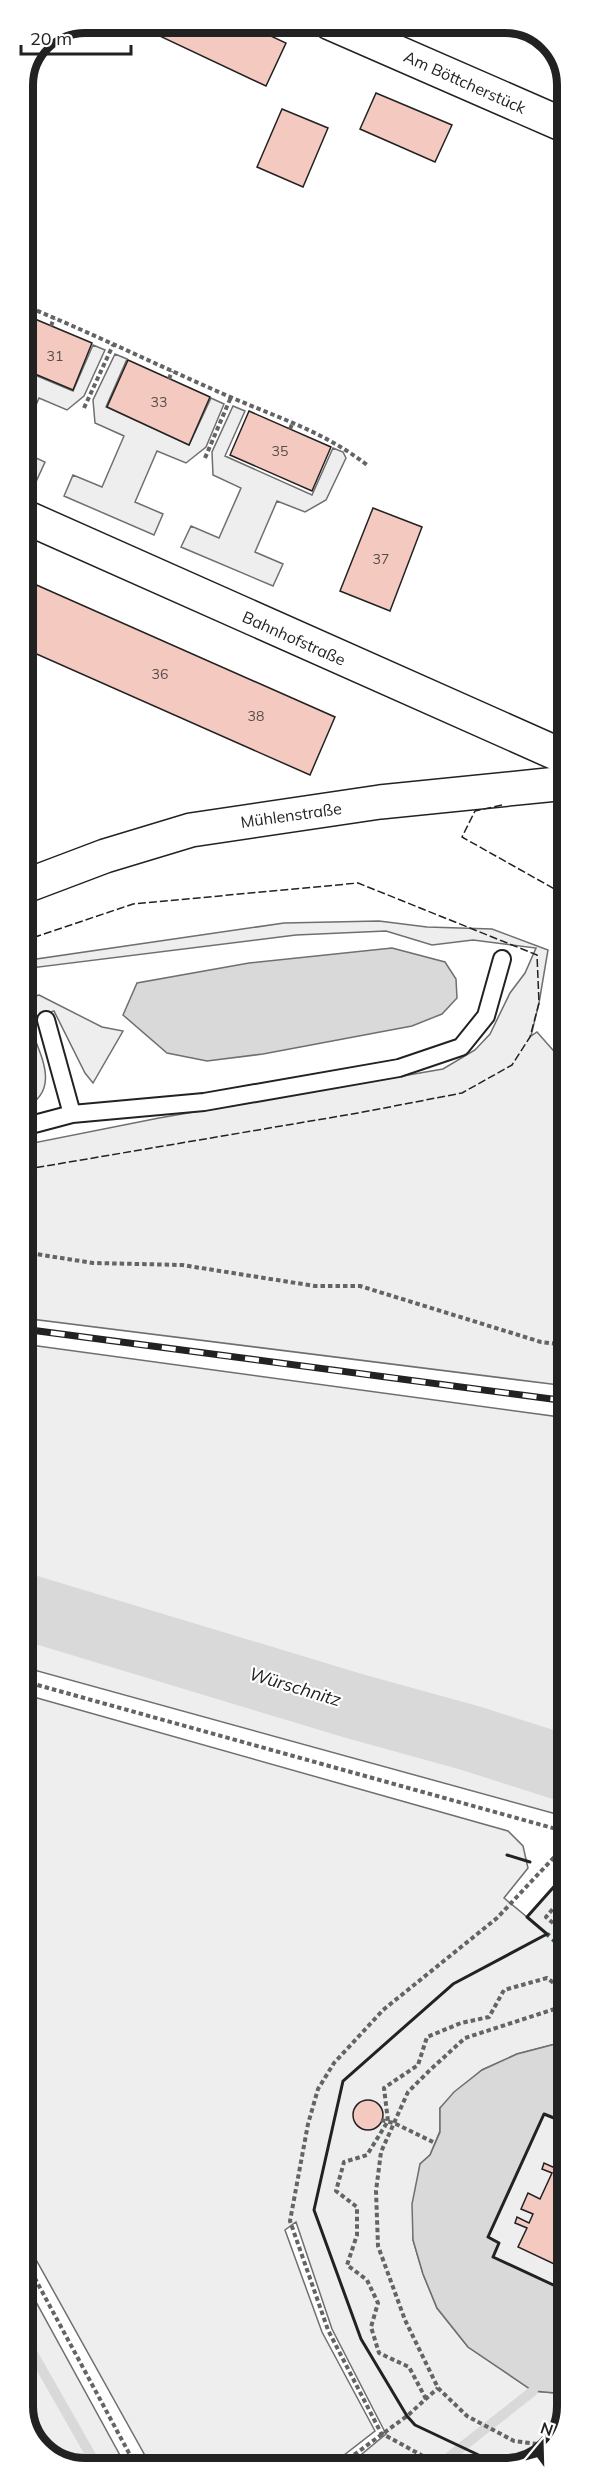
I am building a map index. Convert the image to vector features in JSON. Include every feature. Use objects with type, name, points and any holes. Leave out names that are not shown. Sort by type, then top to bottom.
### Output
[{"type":"street","name":"Am Böttcherstück","points":[[353,33],[557,122]]},
{"type":"street","name":"Bahnhofstraße","points":[[33,520],[557,754]]},
{"type":"street","name":"Mühlenstraße","points":[[33,883],[105,856],[191,830],[380,802],[557,784]]},
{"type":"lane","points":[[33,1124],[72,1114],[204,1102],[399,1068],[461,1047],[486,1016],[502,959]]},
{"type":"lane","points":[[46,1020],[72,1114]]},
{"type":"path","points":[[33,309],[293,422],[344,447],[367,465]]},
{"type":"path","points":[[51,326],[54,318]]},
{"type":"path","points":[[84,408],[113,345]]},
{"type":"path","points":[[169,379],[172,371]]},
{"type":"path","points":[[205,458],[231,397]]},
{"type":"path","points":[[290,429],[293,422]]},
{"type":"path","points":[[33,1254],[93,1263],[183,1265],[315,1286],[360,1286],[541,1342],[557,1344]]},
{"type":"path","points":[[33,1684],[557,1829]]},
{"type":"path","points":[[428,2458],[381,2433],[328,2330],[290,2221],[308,2124],[318,2089],[334,2063],[383,2010],[497,1918],[557,1854]]},
{"type":"path","points":[[557,1904],[546,1917],[557,1926]]},
{"type":"path","points":[[426,2399],[409,2367],[378,2353],[371,2327],[378,2303],[367,2280],[347,2265],[357,2235],[357,2207],[336,2191],[344,2162],[367,2155],[388,2121],[384,2088],[418,2065],[427,2037],[461,2023],[489,2017],[504,1990],[547,1978],[557,1986]]},
{"type":"path","points":[[538,2446],[514,2441],[467,2416],[438,2388],[405,2320],[378,2246],[376,2191],[381,2152],[408,2092],[465,2038],[557,2008]]},
{"type":"path","points":[[381,2120],[394,2123],[433,2142]]},
{"type":"path","points":[[33,2275],[132,2458]]},
{"type":"path","points":[[349,2458],[438,2388]]},
{"type":"shaded area","points":[[93,345],[105,350],[84,396],[67,410],[39,398],[33,412],[33,374],[73,391]]},
{"type":"shaded area","points":[[115,354],[127,359],[106,407],[189,445],[211,398],[224,404],[206,447],[186,463],[157,451],[135,502],[163,514],[154,535],[64,496],[73,475],[102,487],[124,436],[95,423],[93,400]]},
{"type":"shaded area","points":[[233,406],[245,411],[225,456],[312,495],[333,448],[343,452],[346,458],[326,500],[305,512],[277,501],[255,552],[283,564],[273,586],[181,547],[191,526],[219,538],[241,488],[213,475],[212,452]]},
{"type":"shaded area","points":[[33,457],[45,462],[35,484],[33,483]]},
{"type":"shaded area","points":[[379,921],[427,927],[492,929],[548,950],[531,1036],[537,1032],[557,1055],[557,1385],[33,1319],[33,1143],[159,1118],[443,1069],[475,1050],[490,1034],[510,993],[525,973],[536,948],[473,940],[432,945],[386,931],[296,935],[33,968],[33,960],[284,923]]},
{"type":"shaded area","points":[[392,948],[445,962],[456,979],[457,998],[442,1014],[412,1026],[263,1054],[207,1061],[167,1053],[123,1015],[137,983],[249,963]]},
{"type":"shaded area","points":[[39,995],[102,1027],[123,1031],[93,1083],[85,1073],[54,1011],[33,1018],[33,997]]},
{"type":"shaded area","points":[[33,1034],[45,1069],[43,1091],[33,1103]]},
{"type":"shaded area","points":[[33,1345],[557,1417],[557,1751],[476,1719],[33,1595]]},
{"type":"shaded area","points":[[33,1624],[352,1719],[467,1749],[557,1778],[557,1814],[33,1670]]},
{"type":"shaded area","points":[[33,1697],[508,1831],[523,1846],[528,1868],[504,1898],[527,1917],[557,1883],[557,2044],[517,2054],[482,2070],[440,2108],[440,2131],[430,2155],[420,2164],[413,2240],[423,2274],[437,2308],[468,2347],[533,2391],[557,2393],[557,2412],[550,2432],[534,2449],[515,2457],[357,2458],[386,2434],[332,2329],[296,2222],[285,2230],[322,2332],[375,2431],[340,2458],[146,2458],[33,2254]]},
{"type":"shaded area","points":[[557,2044],[557,2119],[544,2114],[488,2237],[499,2243],[493,2257],[557,2287],[557,2393],[533,2391],[468,2347],[437,2308],[423,2274],[413,2240],[412,2204],[420,2164],[430,2155],[440,2132],[440,2108],[454,2092],[482,2070],[517,2054]]},
{"type":"shaded area","points":[[544,2114],[557,2119],[557,2287],[493,2257],[488,2237]]},
{"type":"shaded area","points":[[33,2296],[122,2458],[82,2458],[65,2454],[51,2445],[40,2432],[33,2406]]},
{"type":"building","points":[[153,33],[264,33],[286,43],[266,86]]},
{"type":"building","points":[[376,93],[452,125],[435,162],[360,129]]},
{"type":"building","points":[[282,109],[328,128],[303,187],[257,167]]},
{"type":"building","points":[[33,318],[92,343],[73,390],[33,373]]},
{"type":"building","points":[[128,360],[210,397],[189,445],[107,407]]},
{"type":"building","points":[[249,411],[331,447],[312,491],[230,455]]},
{"type":"building","points":[[373,508],[422,527],[390,611],[340,591]]},
{"type":"building","points":[[33,583],[335,717],[310,775],[33,652]]},
{"type":"building","points":[[368,2100],[378,2105],[383,2115],[378,2125],[368,2130],[358,2125],[353,2115],[358,2105]]},
{"type":"building","points":[[544,2163],[555,2168],[557,2163],[557,2265],[518,2247],[527,2228],[515,2223],[517,2217],[529,2223],[533,2214],[521,2209],[528,2193],[540,2199],[552,2173],[542,2169]]},
{"type":"waterway","name":"Würschnitz","points":[[33,1609],[557,1766]]},
{"type":"waterway","points":[[33,2354],[92,2458]]},
{"type":"waterway","points":[[448,2458],[533,2391]]},
{"type":"railway","points":[[33,1330],[557,1400]]},
{"type":"hedge","points":[[547,1934],[557,1943]]},
{"type":"fence","points":[[502,805],[475,811],[462,837],[557,890]]},
{"type":"fence","points":[[33,938],[133,904],[358,883],[537,955],[539,1003],[530,1037],[512,1065],[462,1093],[33,1168]]},
{"type":"wall","points":[[507,1855],[530,1862]]},
{"type":"wall","points":[[485,2458],[415,2425],[407,2416],[361,2339],[314,2210],[343,2081],[453,1984],[547,1934],[527,1917],[557,1883]]},
{"type":"wall","points":[[557,2119],[544,2114],[488,2237],[499,2243],[493,2257],[557,2287]]}]
